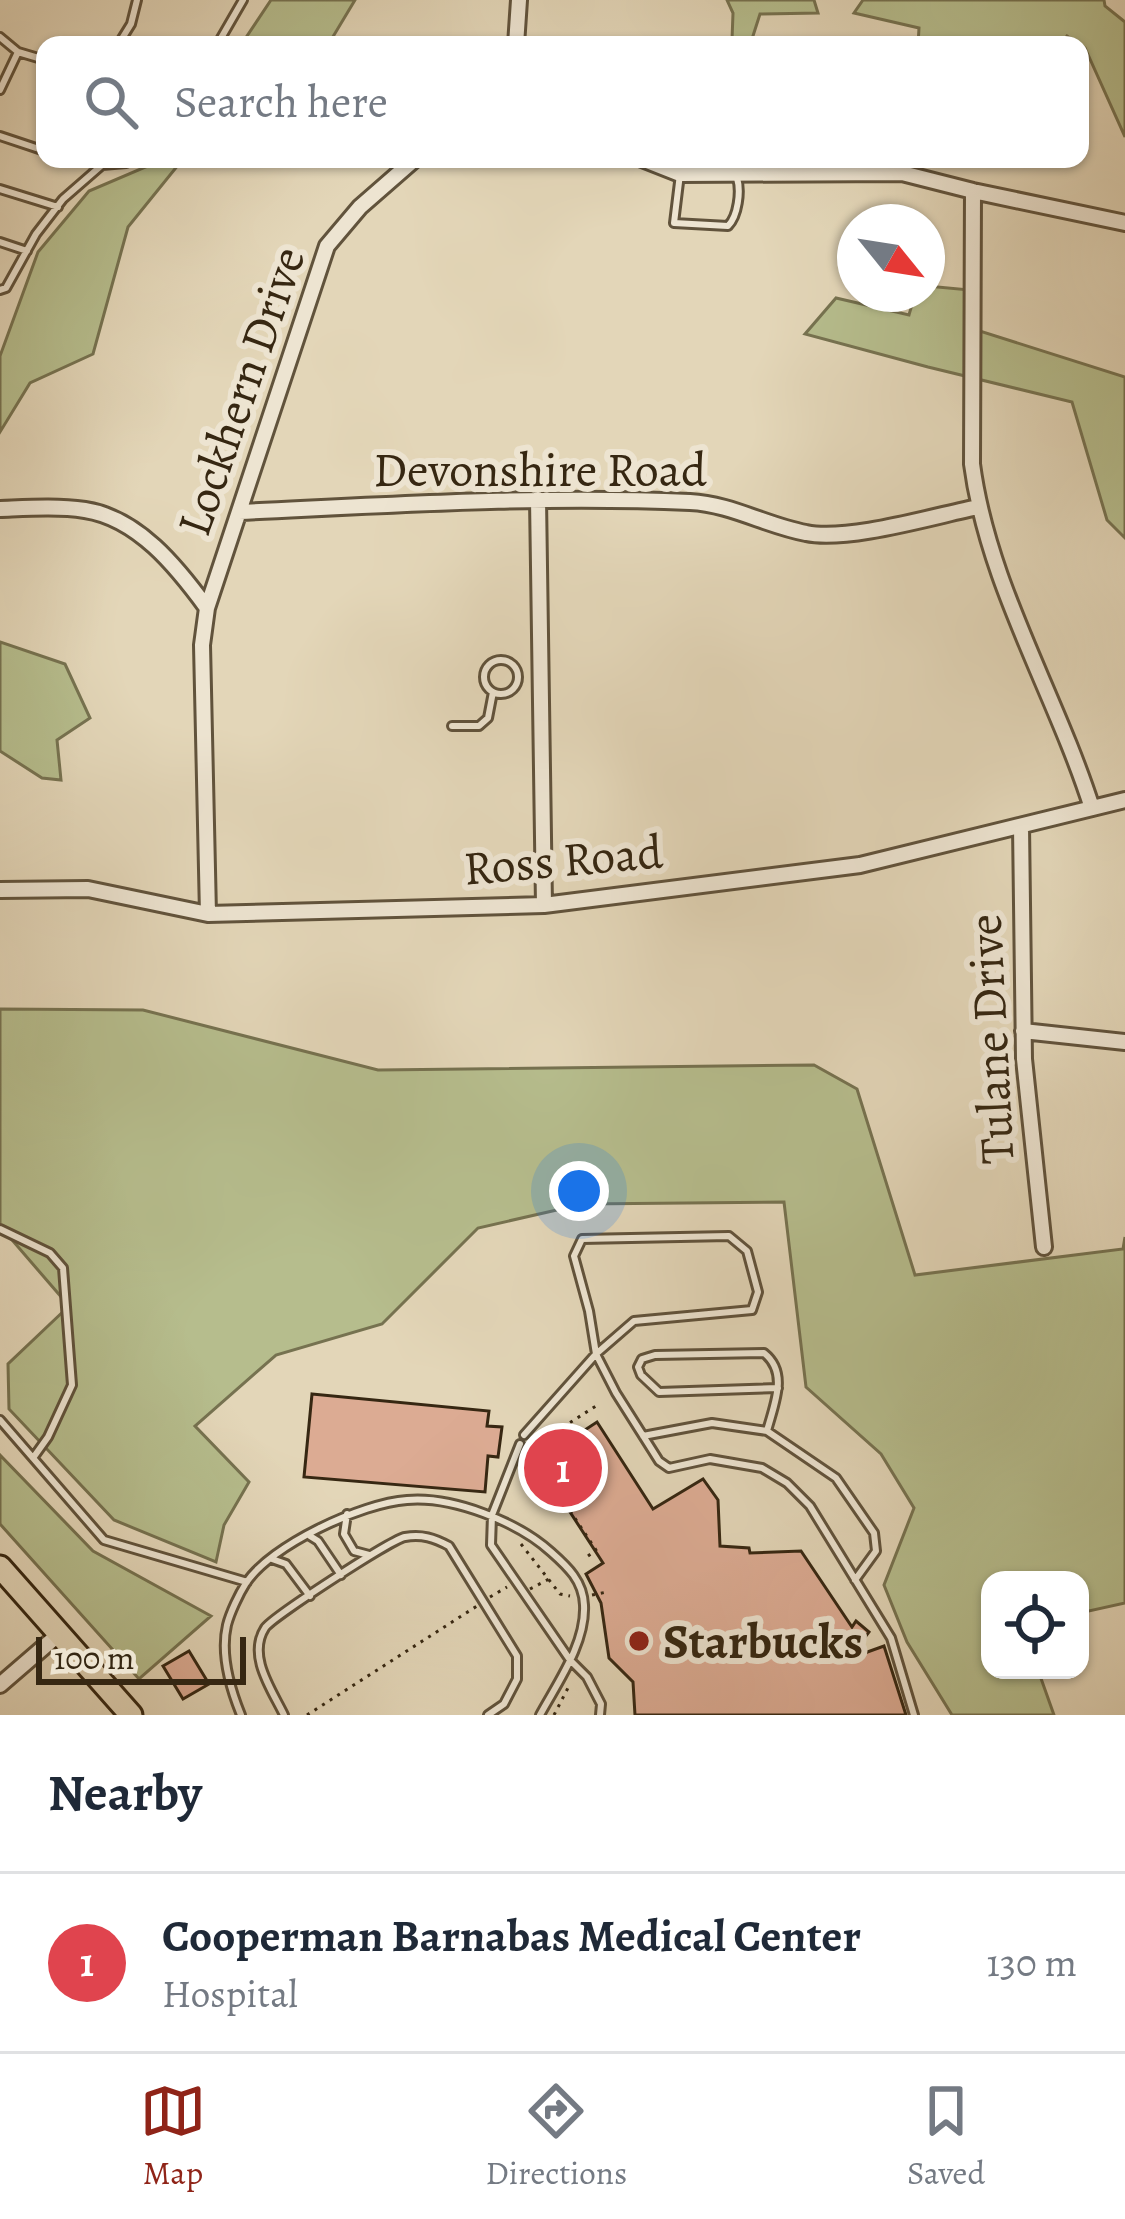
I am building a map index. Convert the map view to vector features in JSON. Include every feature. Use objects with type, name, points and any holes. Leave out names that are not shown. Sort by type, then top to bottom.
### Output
[{"type":"main road","points":[[0,1567],[131,1715]]},
{"type":"street","points":[[517,36],[519,0]]},
{"type":"street","name":"Lockhern Drive","points":[[208,914],[202,645],[207,608],[327,247],[360,207],[405,168]]},
{"type":"street","points":[[665,168],[680,174],[902,172],[1125,223]]},
{"type":"street","points":[[973,191],[972,464],[978,507],[989,550],[1092,808]]},
{"type":"street","points":[[538,499],[544,905]]},
{"type":"street","name":"Devonshire Road","points":[[239,512],[538,499],[695,502],[809,535],[869,530],[978,507]]},
{"type":"street","points":[[0,509],[90,511],[127,524],[157,549],[207,608]]},
{"type":"street","name":"Ross Road","points":[[0,890],[88,889],[208,914],[544,905],[860,865],[1125,800]]},
{"type":"street","name":"Tulane Drive","points":[[1021,826],[1024,1059],[1044,1247]]},
{"type":"street","points":[[1023,1031],[1125,1042]]},
{"type":"street","points":[[0,1685],[59,1634]]},
{"type":"lane","points":[[124,36],[136,0]]},
{"type":"lane","points":[[222,36],[243,0]]},
{"type":"lane","points":[[0,37],[18,52],[36,57]]},
{"type":"lane","points":[[0,90],[18,52]]},
{"type":"lane","points":[[0,136],[36,148]]},
{"type":"lane","points":[[0,290],[6,288],[36,234],[99,168]]},
{"type":"lane","points":[[680,174],[674,223],[728,226],[734,220],[736,174]]},
{"type":"lane","points":[[0,189],[58,207]]},
{"type":"lane","points":[[0,242],[27,250]]},
{"type":"lane","points":[[493,662],[509,662],[519,675],[516,686],[503,694],[493,692],[485,685],[485,669],[493,662]]},
{"type":"lane","points":[[452,726],[479,727],[488,718],[493,692]]},
{"type":"lane","points":[[0,1229],[50,1253],[63,1268],[72,1384],[33,1458]]},
{"type":"lane","points":[[524,1435],[596,1354],[634,1321],[752,1310],[758,1292],[747,1251],[730,1236],[582,1239],[574,1256],[596,1354],[659,1461],[669,1468],[710,1460],[762,1468],[787,1483],[810,1506],[891,1638],[914,1715]]},
{"type":"lane","points":[[767,1431],[778,1388],[775,1361],[764,1353],[655,1355],[642,1359],[638,1367],[640,1375],[659,1392],[778,1388]]},
{"type":"lane","points":[[0,1420],[104,1540],[247,1582]]},
{"type":"lane","points":[[643,1436],[712,1423],[767,1431],[836,1478],[874,1533],[876,1550],[855,1580]]},
{"type":"lane","points":[[520,1444],[492,1515],[491,1545],[570,1660],[587,1677],[601,1704],[600,1715]]},
{"type":"lane","points":[[242,1715],[225,1665],[227,1626],[247,1582],[272,1559],[347,1514],[408,1499],[492,1515],[539,1541],[577,1577],[584,1597],[584,1622],[540,1715]]},
{"type":"lane","points":[[347,1514],[344,1534],[354,1551],[369,1555]]},
{"type":"lane","points":[[308,1535],[318,1541],[341,1575]]},
{"type":"lane","points":[[284,1715],[261,1669],[259,1649],[265,1627],[401,1537],[432,1536],[449,1546],[517,1656],[517,1679],[504,1704],[488,1715]]},
{"type":"lane","points":[[272,1559],[286,1564],[310,1596]]},
{"type":"path","points":[[588,1556],[596,1550],[529,1449],[599,1404]]},
{"type":"path","points":[[512,1536],[560,1594],[584,1597],[608,1592]]},
{"type":"path","points":[[307,1715],[506,1586],[515,1599],[549,1579]]},
{"type":"path","points":[[554,1715],[578,1668]]},
{"type":"green space","points":[[271,0],[355,0],[333,36],[247,36]]},
{"type":"green space","points":[[727,0],[814,0],[818,13],[760,14],[753,36],[732,36],[733,13]]},
{"type":"green space","points":[[863,0],[1104,0],[1125,22],[1125,137],[1089,57],[1089,36],[919,36],[919,28],[854,13]]},
{"type":"green space","points":[[143,168],[176,168],[128,227],[93,354],[30,383],[0,432],[0,356],[38,252],[89,191]]},
{"type":"green space","points":[[945,288],[970,290],[970,328],[1125,377],[1125,538],[1107,520],[1072,402],[805,334],[836,298],[837,312],[945,312]]},
{"type":"green space","points":[[0,642],[65,664],[90,718],[57,740],[61,780],[42,778],[0,751]]},
{"type":"green space","points":[[0,1009],[143,1010],[378,1070],[814,1065],[857,1089],[915,1275],[1123,1249],[1125,1237],[1125,1603],[1089,1611],[1089,1571],[981,1571],[981,1679],[1041,1679],[1054,1715],[952,1715],[907,1642],[884,1585],[914,1508],[881,1454],[806,1387],[784,1202],[583,1204],[478,1228],[382,1324],[276,1355],[195,1426],[249,1482],[224,1525],[216,1562],[114,1520],[9,1409],[8,1364],[69,1306],[0,1226]]},
{"type":"green space","points":[[0,1455],[93,1551],[211,1616],[139,1679],[0,1524]]},
{"type":"building","points":[[312,1394],[489,1411],[487,1426],[502,1427],[498,1457],[488,1456],[485,1492],[304,1477]]},
{"type":"building","points":[[597,1422],[653,1509],[703,1479],[718,1500],[720,1546],[749,1548],[750,1553],[801,1551],[852,1627],[856,1621],[869,1632],[848,1659],[884,1646],[906,1715],[635,1715],[633,1682],[609,1658],[601,1603],[586,1574],[603,1563],[537,1461],[542,1458],[538,1450],[543,1445],[559,1436],[565,1443]]},
{"type":"building","points":[[189,1651],[209,1684],[183,1699],[163,1666]]},
{"type":"place","name":"Cooperman Barnabas Medical Center","points":[[563,1468]]},
{"type":"place","name":"Starbucks","points":[[639,1641]]}]
